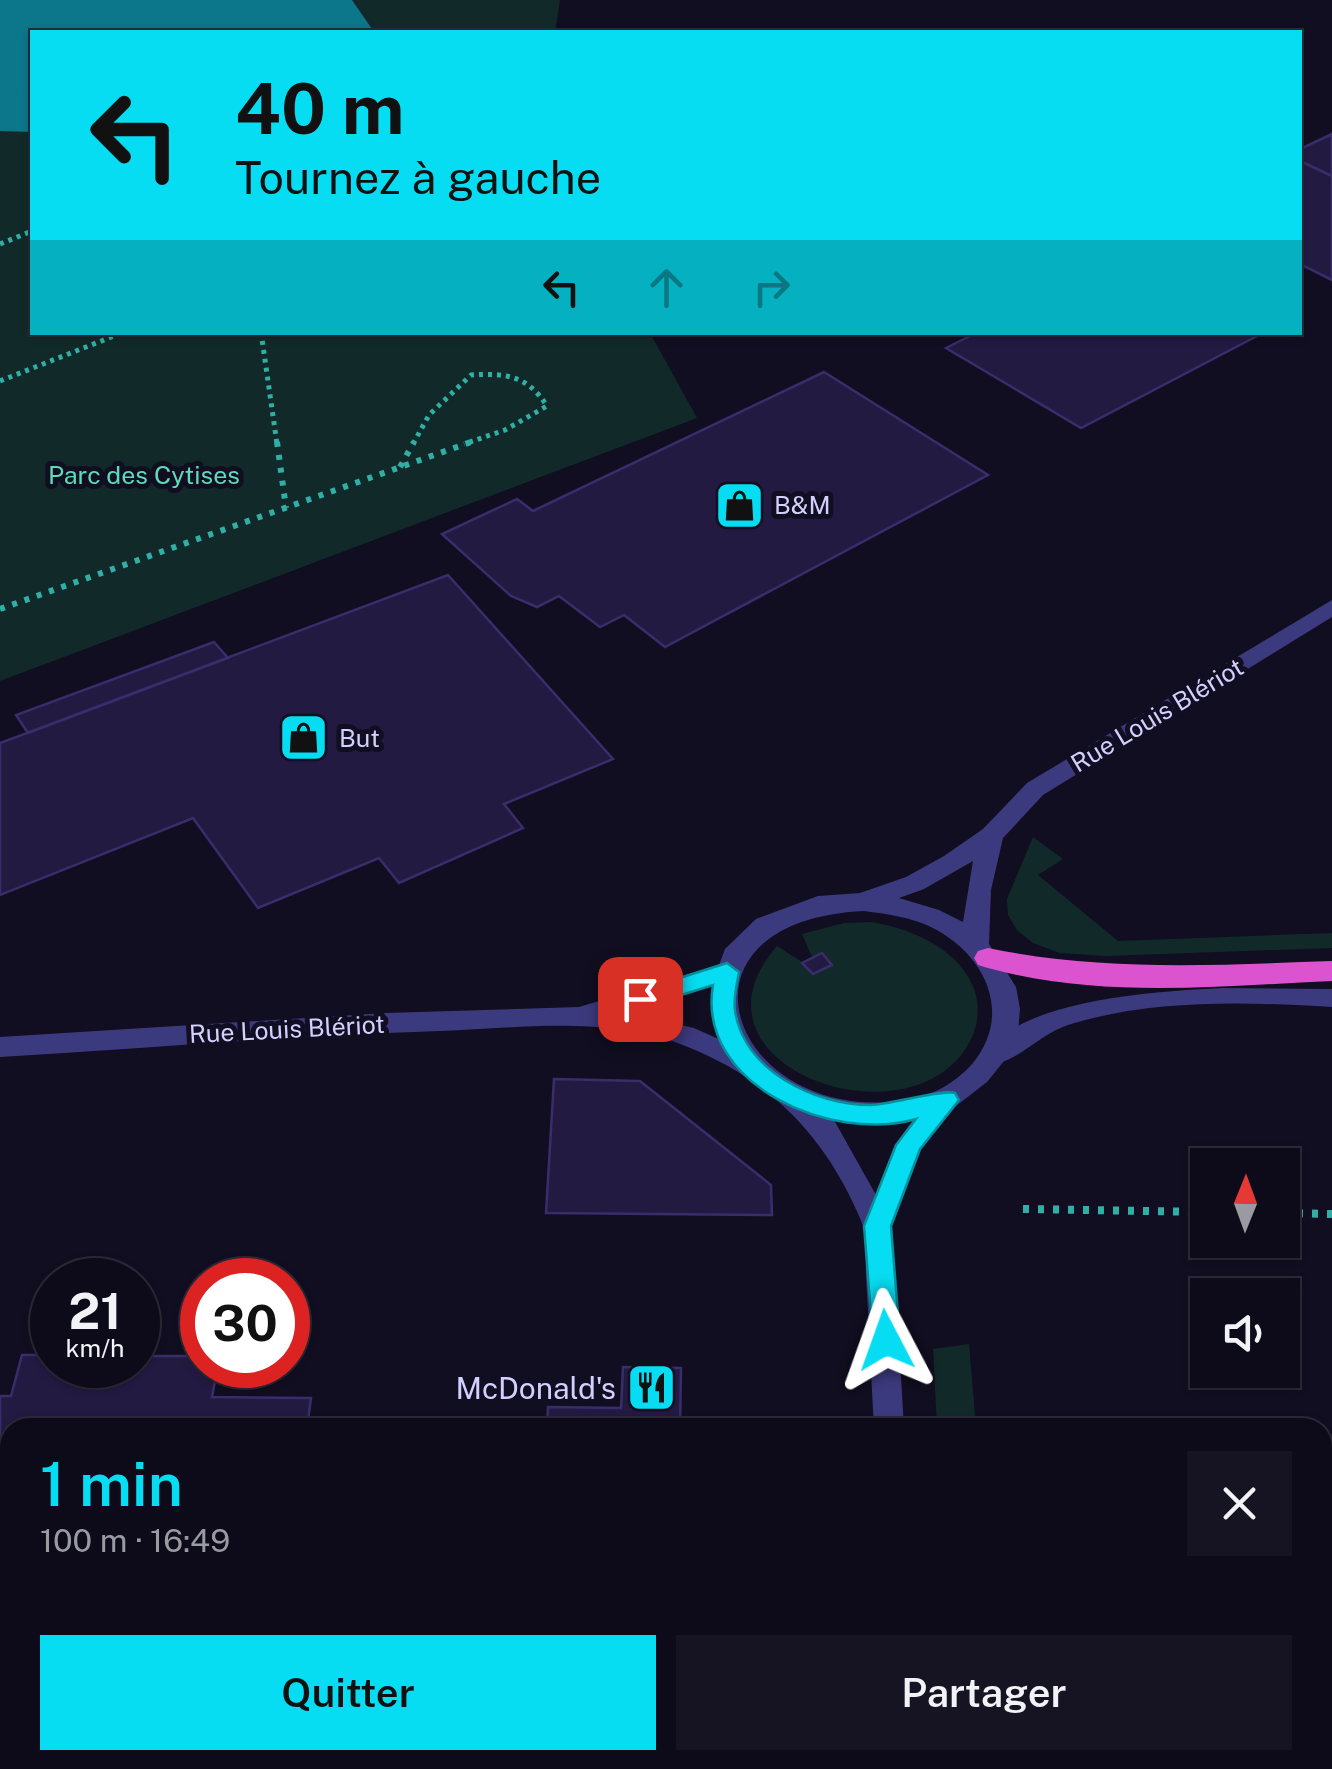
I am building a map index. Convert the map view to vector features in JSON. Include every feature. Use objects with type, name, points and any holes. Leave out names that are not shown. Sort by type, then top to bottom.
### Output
[{"type":"highway","points":[[982,952],[1043,972],[1092,978],[1332,970]]},
{"type":"street","name":"Rue Louis Blériot","points":[[864,902],[954,862],[992,835],[1035,789],[1332,607]]},
{"type":"street","name":"Rue Louis Blériot","points":[[982,952],[974,920],[978,884],[992,835]]},
{"type":"street","points":[[878,1226],[825,1129],[751,1068],[730,1038],[722,1006],[727,972],[747,942],[778,919],[819,905],[864,902],[908,908],[949,925],[982,952],[1004,984],[1009,1020],[998,1055],[976,1080],[946,1100],[909,1145],[878,1226],[888,1418]]},
{"type":"street","name":"Rue Louis Blériot","points":[[575,1016],[727,972]]},
{"type":"street","name":"Rue Louis Blériot","points":[[0,1047],[386,1023],[575,1016],[632,1023],[694,1038],[751,1068]]},
{"type":"street","points":[[784,1092],[824,1108],[868,1114],[909,1111],[946,1100]]},
{"type":"lane","points":[[998,1055],[1037,1028],[1076,1013],[1130,1003],[1332,998]]},
{"type":"path","points":[[0,244],[30,232]]},
{"type":"path","points":[[0,382],[117,335]]},
{"type":"path","points":[[262,335],[286,508]]},
{"type":"path","points":[[0,609],[400,468],[505,430],[546,406],[535,385],[512,373],[471,375],[429,415],[400,468]]},
{"type":"path","points":[[1024,1209],[1190,1212]]},
{"type":"path","points":[[1300,1213],[1332,1214]]},
{"type":"green space","name":"Parc des Cytises","points":[[0,0],[560,0],[555,30],[30,30],[30,335],[651,335],[697,418],[0,681]]},
{"type":"green space","points":[[1033,837],[1063,859],[1038,875],[1118,941],[1332,933],[1332,948],[1105,956],[1060,953],[1033,943],[1017,930],[1008,915],[1007,899]]},
{"type":"green space","points":[[872,922],[930,941],[954,959],[972,984],[977,999],[977,1022],[969,1043],[940,1074],[900,1089],[855,1091],[812,1079],[777,1057],[755,1027],[753,989],[777,946],[802,962],[812,957],[802,934],[844,923]]},
{"type":"green space","points":[[969,1344],[975,1418],[937,1418],[933,1349]]},
{"type":"building","points":[[1332,134],[1332,176],[1302,162],[1302,148]]},
{"type":"building","points":[[1302,162],[1332,176],[1332,280],[1302,265]]},
{"type":"building","points":[[972,335],[1257,336],[1081,428],[946,348]]},
{"type":"building","name":"B&M","points":[[824,372],[988,475],[665,647],[624,615],[600,627],[559,596],[537,607],[511,596],[442,534],[517,499],[533,511]]},
{"type":"building","name":"But","points":[[448,575],[613,759],[504,804],[523,828],[399,883],[379,858],[258,908],[193,818],[0,895],[0,743]]},
{"type":"building","points":[[214,642],[228,658],[28,733],[16,715]]},
{"type":"building","points":[[822,953],[832,965],[813,974],[802,963]]},
{"type":"building","points":[[554,1079],[640,1081],[771,1185],[772,1215],[546,1213]]},
{"type":"building","points":[[22,1355],[30,1355],[30,1388],[160,1388],[160,1356],[180,1356],[180,1388],[214,1388],[212,1397],[311,1398],[308,1418],[0,1418],[0,1396],[11,1396]]},
{"type":"building","name":"McDonald's","points":[[623,1367],[681,1368],[680,1418],[547,1418],[548,1407],[621,1408]]},
{"type":"taxiway","points":[[0,106],[30,107]]},
{"type":"runway","points":[[0,30],[30,30]]},
{"type":"place","name":"B&M","points":[[739,505]]},
{"type":"place","name":"But","points":[[304,738]]},
{"type":"place","name":"McDonald's","points":[[651,1388]]},
{"type":"route","points":[[640,999],[727,972],[722,1006],[730,1038],[751,1068],[784,1092],[824,1108],[868,1114],[909,1111],[946,1100],[909,1145],[878,1226],[886,1340]]}]
